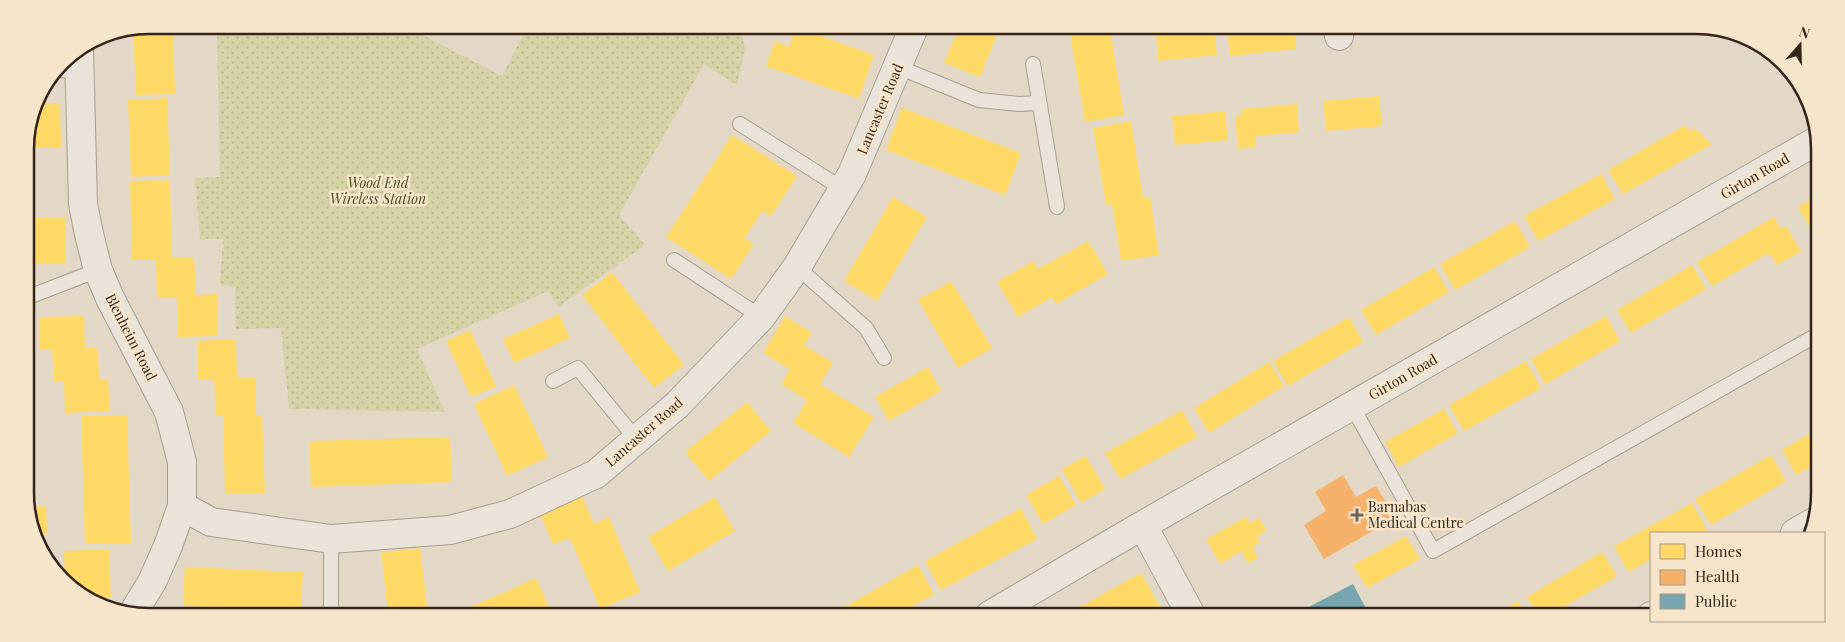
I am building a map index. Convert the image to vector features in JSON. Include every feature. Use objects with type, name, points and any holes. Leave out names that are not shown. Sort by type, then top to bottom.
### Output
[{"type":"street","name":"Lancaster Road","points":[[182,506],[211,522],[331,539],[450,530],[510,514],[596,474],[677,405],[761,317],[797,268],[858,160],[911,34]]},
{"type":"street","name":"Blenheim Road","points":[[71,64],[83,204],[98,270],[110,298],[169,412],[182,462],[182,506],[168,546],[152,582],[137,607]]},
{"type":"street","name":"Girton Road","points":[[1002,608],[1811,144]]},
{"type":"street","points":[[1143,526],[1187,608]]},
{"type":"lane","points":[[1033,64],[1057,207]]},
{"type":"lane","points":[[898,67],[979,100],[1019,104],[1039,103]]},
{"type":"lane","points":[[740,124],[843,189]]},
{"type":"lane","points":[[674,260],[761,317]]},
{"type":"lane","points":[[797,268],[866,328],[884,358]]},
{"type":"lane","points":[[34,295],[98,270]]},
{"type":"lane","points":[[1352,406],[1433,551],[1811,338]]},
{"type":"lane","points":[[553,381],[578,368],[636,439]]},
{"type":"lane","points":[[331,539],[331,608]]},
{"type":"green space","name":"Wood End Wireless Station","points":[[217,34],[421,34],[502,76],[524,34],[742,34],[745,48],[737,85],[704,64],[619,215],[645,245],[558,307],[548,291],[417,349],[445,412],[289,409],[281,328],[236,329],[235,287],[220,284],[223,239],[200,239],[195,178],[220,177]]},
{"type":"building: Homes","points":[[173,34],[175,94],[136,95],[133,35]]},
{"type":"building: Homes","points":[[794,34],[816,34],[874,55],[859,99],[766,66],[775,41],[789,47]]},
{"type":"building: Homes","points":[[956,34],[997,34],[980,77],[944,63]]},
{"type":"building: Homes","points":[[1070,34],[1111,34],[1124,115],[1085,122]]},
{"type":"building: Homes","points":[[1156,34],[1215,34],[1217,55],[1158,61]]},
{"type":"building: Homes","points":[[1228,34],[1295,34],[1296,49],[1230,56]]},
{"type":"building: Homes","points":[[1379,96],[1382,126],[1326,131],[1323,101]]},
{"type":"building: Homes","points":[[167,98],[170,175],[131,177],[128,100]]},
{"type":"building: Homes","points":[[43,103],[60,103],[61,147],[34,148],[36,126]]},
{"type":"building: Homes","points":[[1297,104],[1299,132],[1255,136],[1256,147],[1238,149],[1235,115],[1242,115],[1242,109]]},
{"type":"building: Homes","points":[[902,108],[1021,153],[1005,195],[886,150]]},
{"type":"building: Homes","points":[[1225,111],[1228,140],[1175,145],[1172,116]]},
{"type":"building: Homes","points":[[1131,121],[1143,198],[1150,197],[1159,255],[1121,261],[1112,204],[1106,205],[1093,128]]},
{"type":"building: Homes","points":[[1685,125],[1690,131],[1694,128],[1712,144],[1623,194],[1608,170]]},
{"type":"building: Homes","points":[[732,135],[797,176],[771,216],[762,211],[745,238],[754,244],[731,279],[666,237]]},
{"type":"building: Homes","points":[[1601,174],[1615,199],[1538,241],[1524,216]]},
{"type":"building: Homes","points":[[170,180],[172,257],[194,257],[196,295],[217,294],[218,336],[178,337],[177,298],[157,298],[156,260],[132,260],[130,181]]},
{"type":"building: Homes","points":[[893,197],[927,217],[877,301],[844,281]]},
{"type":"building: Homes","points":[[1811,199],[1811,229],[1798,207]]},
{"type":"building: Homes","points":[[65,217],[66,263],[34,264],[34,218]]},
{"type":"building: Homes","points":[[1774,217],[1781,229],[1786,226],[1801,251],[1777,265],[1769,253],[1712,286],[1697,262]]},
{"type":"building: Homes","points":[[1515,221],[1530,247],[1455,290],[1440,264]]},
{"type":"building: Homes","points":[[1088,241],[1108,274],[1056,304],[1052,297],[1018,317],[997,282],[1033,261],[1038,269]]},
{"type":"building: Homes","points":[[1692,265],[1706,289],[1631,333],[1617,310]]},
{"type":"building: Homes","points":[[1434,267],[1449,292],[1376,335],[1361,310]]},
{"type":"building: Homes","points":[[612,272],[684,365],[654,388],[582,295]]},
{"type":"building: Homes","points":[[951,281],[992,348],[958,368],[918,300]]},
{"type":"building: Homes","points":[[559,314],[570,338],[514,363],[503,339]]},
{"type":"building: Homes","points":[[84,316],[85,348],[98,348],[99,380],[108,379],[110,411],[65,413],[64,382],[54,382],[52,349],[40,350],[39,317]]},
{"type":"building: Homes","points":[[785,316],[812,333],[804,345],[833,363],[820,384],[874,417],[849,457],[793,423],[807,400],[781,384],[790,369],[763,353]]},
{"type":"building: Homes","points":[[1606,316],[1620,341],[1545,384],[1531,359]]},
{"type":"building: Homes","points":[[1349,317],[1363,342],[1288,386],[1273,361]]},
{"type":"building: Homes","points":[[470,330],[496,386],[471,397],[446,341]]},
{"type":"building: Homes","points":[[236,339],[237,378],[255,377],[256,415],[262,415],[265,493],[225,494],[223,415],[216,416],[214,380],[198,380],[197,341]]},
{"type":"building: Homes","points":[[1526,361],[1541,388],[1464,431],[1449,405]]},
{"type":"building: Homes","points":[[1269,362],[1284,386],[1209,433],[1194,408]]},
{"type":"building: Homes","points":[[928,367],[941,391],[889,421],[875,397]]},
{"type":"building: Homes","points":[[514,385],[548,457],[507,476],[474,404]]},
{"type":"building: Homes","points":[[747,402],[771,431],[709,481],[685,452]]},
{"type":"building: Homes","points":[[1444,409],[1458,433],[1399,467],[1385,442]]},
{"type":"building: Homes","points":[[1182,410],[1197,437],[1120,479],[1105,453]]},
{"type":"building: Homes","points":[[127,415],[131,543],[85,544],[81,416]]},
{"type":"building: Homes","points":[[1811,433],[1811,467],[1796,475],[1782,450]]},
{"type":"building: Homes","points":[[450,437],[452,482],[311,487],[309,441]]},
{"type":"building: Homes","points":[[1771,455],[1786,481],[1711,525],[1695,499]]},
{"type":"building: Homes","points":[[1086,456],[1105,489],[1081,503],[1062,469]]},
{"type":"building: Homes","points":[[1059,476],[1076,505],[1043,524],[1026,495]]},
{"type":"building: Homes","points":[[581,494],[594,524],[609,517],[640,592],[600,608],[570,538],[553,544],[539,512]]},
{"type":"building: Homes","points":[[715,497],[735,531],[668,571],[648,537]]},
{"type":"building: Homes","points":[[1692,503],[1707,530],[1702,532],[1650,532],[1650,560],[1628,572],[1614,546]]},
{"type":"building: Homes","points":[[46,506],[47,533],[41,533],[35,507]]},
{"type":"building: Homes","points":[[1021,508],[1037,539],[941,590],[925,561]]},
{"type":"building: Homes","points":[[1246,517],[1250,523],[1259,518],[1267,531],[1257,536],[1260,542],[1252,547],[1258,558],[1248,563],[1241,551],[1220,564],[1206,539]]},
{"type":"building: Homes","points":[[1406,536],[1420,559],[1367,588],[1353,565]]},
{"type":"building: Homes","points":[[420,548],[427,608],[387,608],[381,552]]},
{"type":"building: Homes","points":[[109,549],[111,597],[100,598],[73,580],[65,572],[64,551]]},
{"type":"building: Homes","points":[[1602,552],[1617,576],[1562,608],[1533,608],[1527,597]]},
{"type":"building: Homes","points":[[918,565],[934,594],[910,608],[843,608]]},
{"type":"building: Homes","points":[[185,567],[303,572],[301,608],[183,606]]},
{"type":"building: Homes","points":[[1141,573],[1161,608],[1078,608]]},
{"type":"building: Homes","points":[[536,578],[549,608],[468,608]]},
{"type":"building: Homes","points":[[1518,601],[1522,608],[1506,608]]},
{"type":"building: Health","name":"Barnabas Medical Centre","points":[[1343,475],[1356,497],[1376,486],[1395,518],[1324,559],[1304,525],[1326,511],[1315,492]]},
{"type":"building: Public","points":[[1353,584],[1366,608],[1306,608]]},
{"type":"place","name":"Barnabas Medical Centre","points":[[1357,515]]}]
